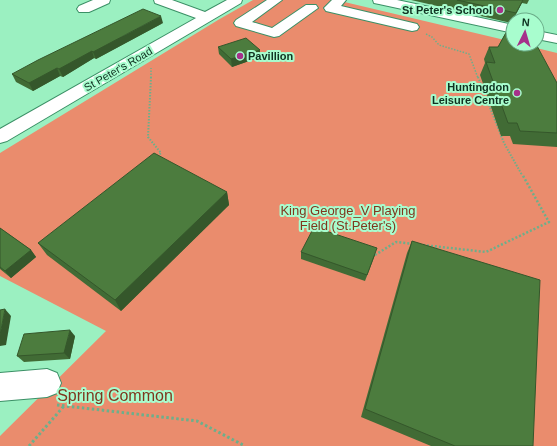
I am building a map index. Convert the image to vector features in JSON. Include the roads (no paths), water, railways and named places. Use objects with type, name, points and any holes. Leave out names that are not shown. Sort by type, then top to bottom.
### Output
[{"type":"street","points":[[84,10],[104,0]]},
{"type":"street","points":[[160,0],[206,17]]},
{"type":"street","name":"St Peter's Road","points":[[0,138],[143,62],[206,17],[236,0]]},
{"type":"street","points":[[379,0],[505,27]]},
{"type":"street","points":[[311,8],[274,33],[241,23],[286,2],[311,8],[326,12],[336,4],[412,27]]},
{"type":"street","points":[[545,37],[557,39]]},
{"type":"street","points":[[0,387],[49,394]]},
{"type":"place","name":"St Peter's School","points":[[500,10]]},
{"type":"place","name":"Pavillion","points":[[240,56]]},
{"type":"place","name":"Huntingdon Leisure Centre","points":[[517,93]]},
{"type":"park label","name":"King George_V Playing Field (St.Peter's)","points":[[348,218]]},
{"type":"park label","name":"Spring Common","points":[[115,395]]}]
